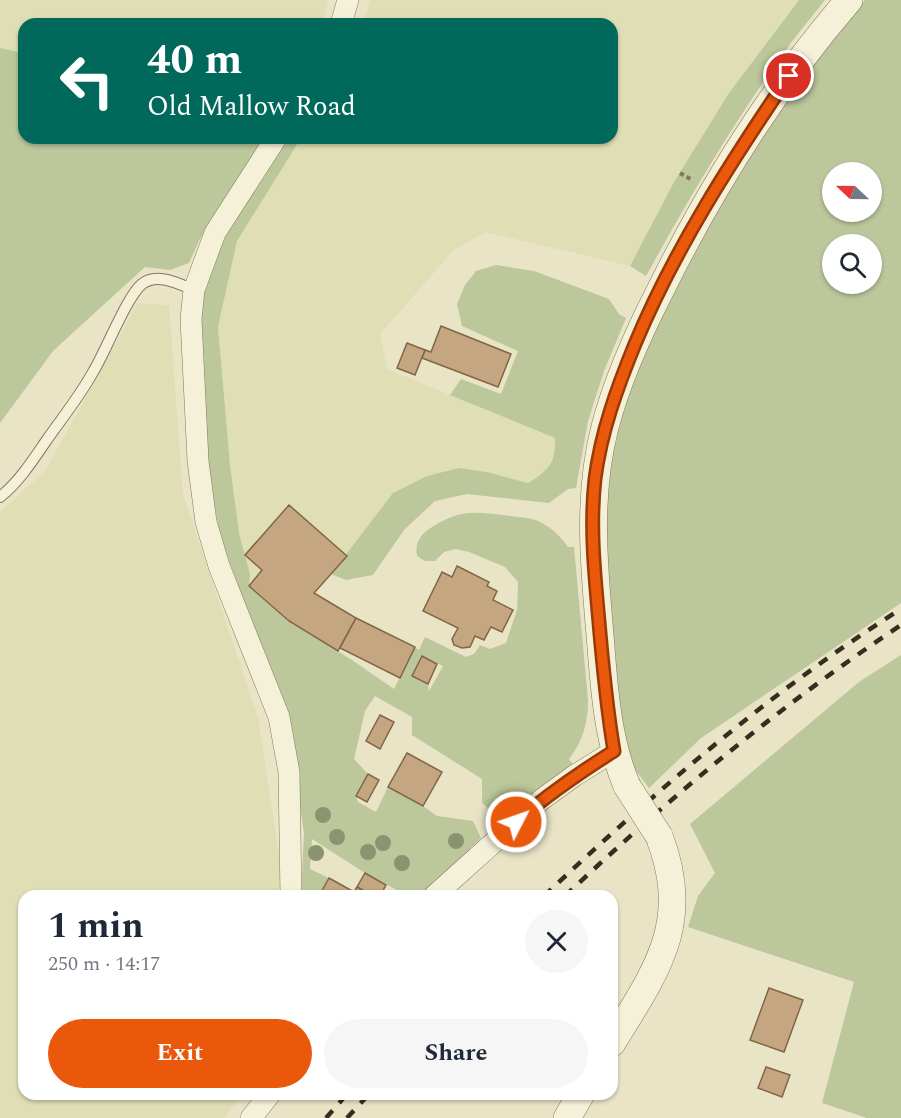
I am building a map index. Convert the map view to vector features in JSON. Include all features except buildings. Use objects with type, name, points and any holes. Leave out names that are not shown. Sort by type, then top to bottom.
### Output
[{"type":"street","points":[[343,18],[348,0]]},
{"type":"street","points":[[618,1033],[654,976],[668,935],[674,901],[671,874],[659,836],[627,786],[614,751],[605,697],[594,572],[593,530],[595,479],[605,427],[623,373],[683,243],[730,163],[776,95],[823,30],[849,0]]},
{"type":"street","points":[[272,144],[215,233],[194,290],[191,319],[198,462],[206,522],[219,566],[279,717],[289,772],[291,890]]},
{"type":"street","points":[[441,890],[541,800],[614,751]]},
{"type":"street","points":[[251,1118],[265,1100]]},
{"type":"street","points":[[567,1118],[578,1100]]},
{"type":"lane","points":[[0,497],[27,468],[76,399],[94,372],[133,294],[143,283],[157,278],[194,290]]},
{"type":"green space","points":[[0,0],[328,0],[324,18],[18,18],[18,52],[0,48]]},
{"type":"green space","points":[[370,0],[799,0],[729,93],[674,182],[630,266],[485,232],[454,250],[380,334],[387,369],[555,438],[555,451],[546,472],[528,483],[487,472],[459,468],[347,556],[314,593],[356,618],[338,651],[289,621],[249,586],[250,574],[239,533],[230,465],[218,327],[237,241],[297,144],[618,144],[618,18],[366,18]]},
{"type":"green space","points":[[799,0],[825,0],[788,47],[728,135],[646,276],[630,266],[674,182],[729,93]]},
{"type":"green space","points":[[865,0],[901,0],[901,603],[701,738],[649,788],[633,767],[617,711],[604,547],[606,492],[614,438],[632,376],[671,286],[794,84]]},
{"type":"green space","points":[[0,48],[18,52],[18,144],[262,144],[199,241],[189,263],[170,270],[145,267],[53,351],[0,423]]},
{"type":"green space","points":[[280,144],[297,144],[237,241],[218,327],[230,465],[239,533],[250,574],[249,586],[289,621],[394,689],[415,647],[419,650],[425,637],[466,657],[474,654],[480,645],[490,649],[506,643],[517,610],[518,582],[505,567],[469,552],[455,549],[444,552],[435,561],[425,561],[417,556],[417,548],[420,537],[426,532],[457,515],[493,514],[529,518],[543,523],[553,530],[568,547],[574,547],[588,700],[586,724],[578,745],[569,759],[573,764],[509,817],[490,810],[482,803],[482,779],[412,735],[412,717],[375,696],[365,711],[354,759],[368,774],[356,796],[358,802],[376,812],[388,787],[437,816],[473,821],[481,838],[427,890],[397,890],[312,839],[310,869],[329,878],[322,890],[301,890],[304,833],[287,719],[221,539],[207,467],[199,331],[204,287],[220,242]],"holes":[[[421,656],[443,666],[429,691],[428,684],[412,676]]]},
{"type":"green space","points":[[496,265],[534,271],[609,299],[619,314],[626,318],[604,371],[588,421],[576,488],[568,489],[549,503],[467,494],[435,501],[404,530],[373,575],[346,580],[331,574],[393,493],[427,476],[459,468],[487,472],[528,483],[546,470],[552,460],[555,438],[450,395],[461,379],[501,394],[518,351],[462,326],[457,304],[465,285],[476,271]]},
{"type":"green space","points":[[138,303],[169,305],[183,494],[258,718],[282,874],[280,890],[18,890],[18,1100],[238,1100],[224,1118],[0,1118],[0,512],[45,471]]},
{"type":"green space","points":[[901,655],[901,1118],[867,1118],[822,1103],[854,982],[688,927],[698,896],[715,873],[690,824],[859,682]]},
{"type":"railway","points":[[551,890],[629,818],[760,708],[901,609]]},
{"type":"railway","points":[[571,890],[727,753],[813,687],[901,625]]},
{"type":"railway","points":[[326,1118],[342,1100]]},
{"type":"railway","points":[[347,1118],[364,1100]]},
{"type":"route","points":[[516,822],[574,776],[614,751],[605,697],[594,572],[595,479],[605,427],[623,373],[683,243],[730,163],[789,76]]}]
